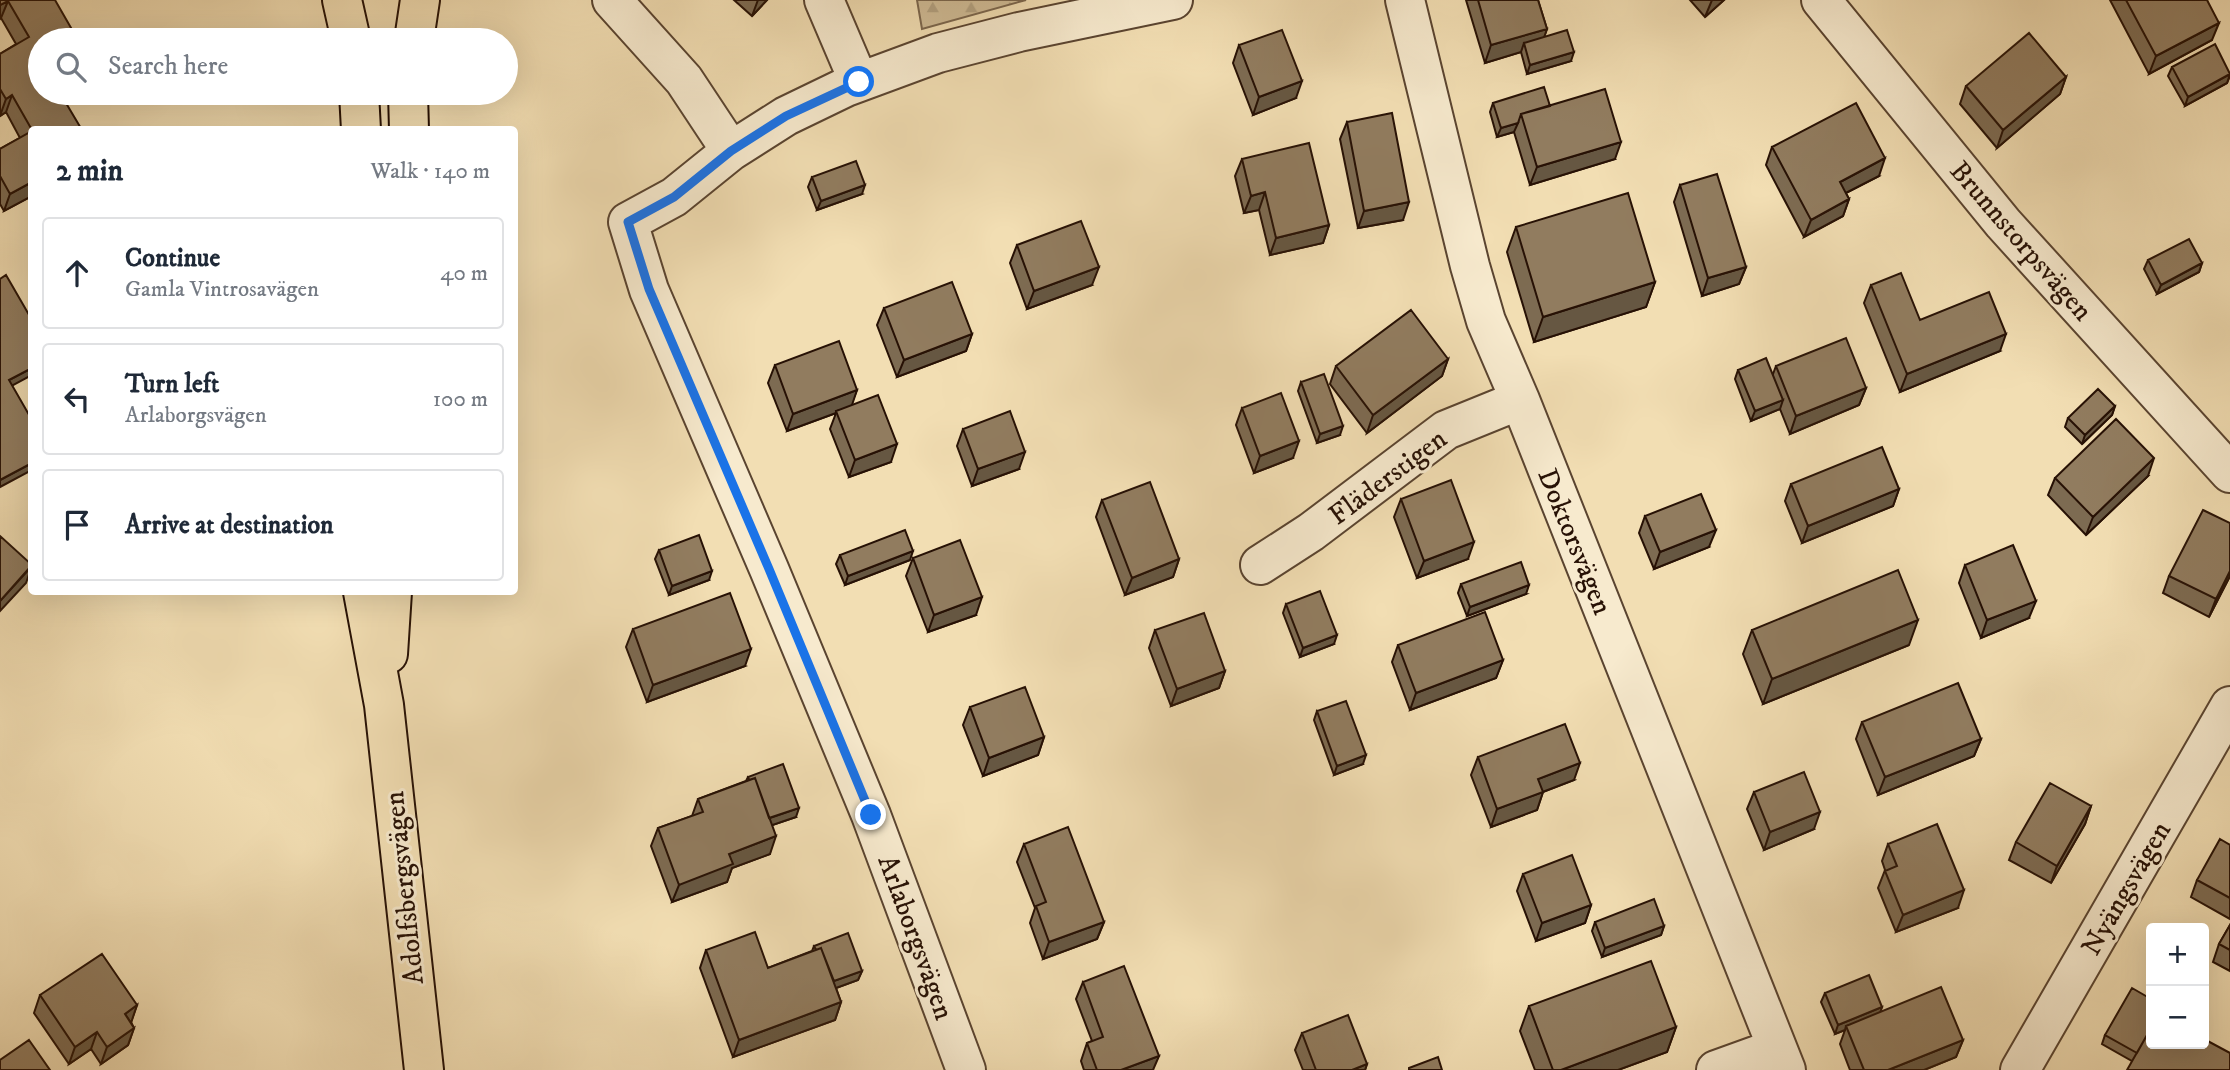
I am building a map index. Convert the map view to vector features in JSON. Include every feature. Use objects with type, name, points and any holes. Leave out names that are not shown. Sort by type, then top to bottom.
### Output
[{"type":"main road","points":[[342,0],[348,28]]},
{"type":"main road","points":[[416,28],[420,0]]},
{"type":"main road","points":[[360,105],[361,126]]},
{"type":"main road","points":[[408,105],[409,126]]},
{"type":"main road","name":"Adolfsbergsvägen","points":[[364,595],[384,705],[424,1070]]},
{"type":"main road","name":"Adolfsbergsvägen","points":[[384,705],[393,595]]},
{"type":"street","points":[[612,0],[684,80],[731,151],[786,116],[859,82],[938,53],[1173,0]]},
{"type":"street","points":[[824,0],[859,82]]},
{"type":"street","name":"Doktorsvägen","points":[[1405,0],[1486,321],[1520,400],[1782,1059]]},
{"type":"street","name":"Brunnstorpsvägen","points":[[1821,0],[2003,223],[2230,473]]},
{"type":"street","name":"Arlaborgsvägen","points":[[731,151],[674,197],[628,222],[649,289],[775,582],[871,815],[966,1070]]},
{"type":"street","name":"Fläderstigen","points":[[1260,565],[1311,532],[1446,429],[1520,400]]},
{"type":"street","name":"Nyängsvägen","points":[[2020,1070],[2230,706]]},
{"type":"street","points":[[1716,1070],[1782,1059]]},
{"type":"green space","points":[[917,0],[1026,0],[922,29]]},
{"type":"building","points":[[0,0],[55,0],[71,28],[28,28],[28,35],[8,1],[0,5]]},
{"type":"building","points":[[1478,0],[1538,0],[1547,29],[1491,45]]},
{"type":"building","points":[[2126,0],[2207,0],[2219,23],[2156,56]]},
{"type":"building","points":[[1282,30],[1302,81],[1259,97],[1239,45]]},
{"type":"building","points":[[1567,30],[1574,52],[1530,65],[1524,43]]},
{"type":"building","points":[[2029,33],[2066,77],[2003,130],[1966,86]]},
{"type":"building","points":[[28,38],[28,105],[67,105],[80,126],[30,126],[12,95],[6,99],[0,89],[0,54]]},
{"type":"building","points":[[2215,44],[2230,74],[2188,97],[2172,67]]},
{"type":"building","points":[[1544,87],[1550,106],[1521,114],[1518,123],[1501,128],[1493,103]]},
{"type":"building","points":[[1605,89],[1621,142],[1537,167],[1521,114]]},
{"type":"building","points":[[1856,103],[1885,158],[1840,182],[1849,199],[1811,220],[1772,147]]},
{"type":"building","points":[[1392,113],[1409,202],[1364,211],[1347,122]]},
{"type":"building","points":[[28,133],[28,184],[10,194],[0,176],[0,149]]},
{"type":"building","points":[[1309,143],[1329,225],[1276,238],[1265,192],[1251,196],[1242,159]]},
{"type":"building","points":[[856,161],[865,185],[821,201],[812,177]]},
{"type":"building","points":[[1717,174],[1746,267],[1708,278],[1680,185]]},
{"type":"building","points":[[1628,193],[1655,282],[1543,317],[1516,227]]},
{"type":"building","points":[[1081,221],[1099,267],[1034,291],[1017,245]]},
{"type":"building","points":[[2189,239],[2202,263],[2161,285],[2148,260]]},
{"type":"building","points":[[1901,273],[1920,320],[1989,292],[2006,334],[1907,374],[1871,285]]},
{"type":"building","points":[[6,275],[28,313],[28,370],[9,380],[28,413],[28,465],[0,480],[0,279]]},
{"type":"building","points":[[952,282],[972,334],[904,360],[884,308]]},
{"type":"building","points":[[1411,310],[1448,359],[1373,415],[1336,366]]},
{"type":"building","points":[[1846,338],[1866,388],[1796,416],[1776,366]]},
{"type":"building","points":[[839,341],[857,390],[793,414],[775,365]]},
{"type":"building","points":[[1766,358],[1783,400],[1755,411],[1738,370]]},
{"type":"building","points":[[1324,374],[1343,426],[1320,434],[1301,382]]},
{"type":"building","points":[[2098,389],[2115,406],[2085,435],[2068,418]]},
{"type":"building","points":[[1281,393],[1299,441],[1260,456],[1242,408]]},
{"type":"building","points":[[878,395],[897,444],[855,460],[836,411]]},
{"type":"building","points":[[1010,411],[1025,452],[978,469],[963,429]]},
{"type":"building","points":[[2116,419],[2154,458],[2093,517],[2055,478]]},
{"type":"building","points":[[1882,447],[1899,489],[1808,526],[1791,484]]},
{"type":"building","points":[[1451,480],[1474,542],[1424,561],[1401,499]]},
{"type":"building","points":[[1150,482],[1179,559],[1132,578],[1102,500]]},
{"type":"building","points":[[1701,494],[1716,530],[1660,552],[1645,516]]},
{"type":"building","points":[[2203,510],[2230,523],[2230,571],[2216,599],[2169,576]]},
{"type":"building","points":[[905,530],[913,551],[848,576],[840,555]]},
{"type":"building","points":[[699,535],[712,571],[672,586],[659,550]]},
{"type":"building","points":[[0,536],[28,561],[28,570],[0,601]]},
{"type":"building","points":[[960,540],[982,597],[934,615],[913,558]]},
{"type":"building","points":[[2013,545],[2036,601],[1987,620],[1965,565]]},
{"type":"building","points":[[1521,562],[1529,585],[1470,607],[1461,584]]},
{"type":"building","points":[[1898,570],[1918,620],[1772,679],[1752,630]]},
{"type":"building","points":[[1320,591],[1337,635],[1303,648],[1286,604]]},
{"type":"building","points":[[730,593],[751,649],[653,685],[633,629]]},
{"type":"building","points":[[1485,612],[1503,660],[1416,693],[1398,645]]},
{"type":"building","points":[[1204,613],[1225,671],[1177,689],[1155,630]]},
{"type":"building","points":[[1958,683],[1981,739],[1885,777],[1862,722]]},
{"type":"building","points":[[1025,687],[1044,737],[989,758],[970,707]]},
{"type":"building","points":[[1346,701],[1366,755],[1337,766],[1317,711]]},
{"type":"building","points":[[1565,724],[1580,763],[1538,779],[1543,792],[1497,809],[1478,757]]},
{"type":"building","points":[[783,764],[799,808],[769,818],[755,778],[749,780],[748,777]]},
{"type":"building","points":[[1804,772],[1820,812],[1770,832],[1754,792]]},
{"type":"building","points":[[755,778],[776,836],[729,854],[733,864],[679,885],[658,828],[703,812],[698,799]]},
{"type":"building","points":[[2050,783],[2091,806],[2057,866],[2016,842]]},
{"type":"building","points":[[1937,824],[1964,890],[1903,915],[1885,871],[1897,866],[1888,844]]},
{"type":"building","points":[[1068,827],[1104,922],[1049,942],[1036,906],[1046,902],[1024,844]]},
{"type":"building","points":[[2220,839],[2230,845],[2230,898],[2197,880]]},
{"type":"building","points":[[1572,855],[1591,905],[1542,923],[1523,874]]},
{"type":"building","points":[[1654,899],[1664,926],[1605,948],[1595,922]]},
{"type":"building","points":[[2230,925],[2230,950],[2219,944]]},
{"type":"building","points":[[755,932],[768,968],[821,948],[841,1002],[739,1040],[706,950]]},
{"type":"building","points":[[848,933],[862,971],[834,981],[821,948],[816,950],[814,946]]},
{"type":"building","points":[[102,954],[137,1005],[125,1014],[134,1028],[107,1047],[97,1032],[75,1047],[40,995]]},
{"type":"building","points":[[1651,961],[1676,1027],[1561,1070],[1553,1070],[1529,1006]]},
{"type":"building","points":[[1124,966],[1159,1056],[1121,1070],[1097,1070],[1087,1043],[1103,1037],[1083,982]]},
{"type":"building","points":[[1869,975],[1882,1007],[1838,1025],[1825,993]]},
{"type":"building","points":[[1941,987],[1963,1040],[1888,1070],[1864,1070],[1846,1026]]},
{"type":"building","points":[[2132,988],[2146,996],[2146,1037],[2137,1053],[2105,1035]]},
{"type":"building","points":[[1348,1015],[1367,1064],[1352,1070],[1316,1070],[1302,1033]]},
{"type":"building","points":[[2146,1037],[2146,1049],[2209,1049],[2209,1042],[2230,1053],[2230,1070],[2127,1070]]},
{"type":"building","points":[[29,1040],[50,1070],[0,1070],[0,1060]]},
{"type":"building","points":[[1438,1057],[1442,1070],[1409,1070],[1409,1068]]},
{"type":"route","points":[[859,82],[786,116],[731,151],[674,197],[628,222],[649,289],[871,815]]}]
